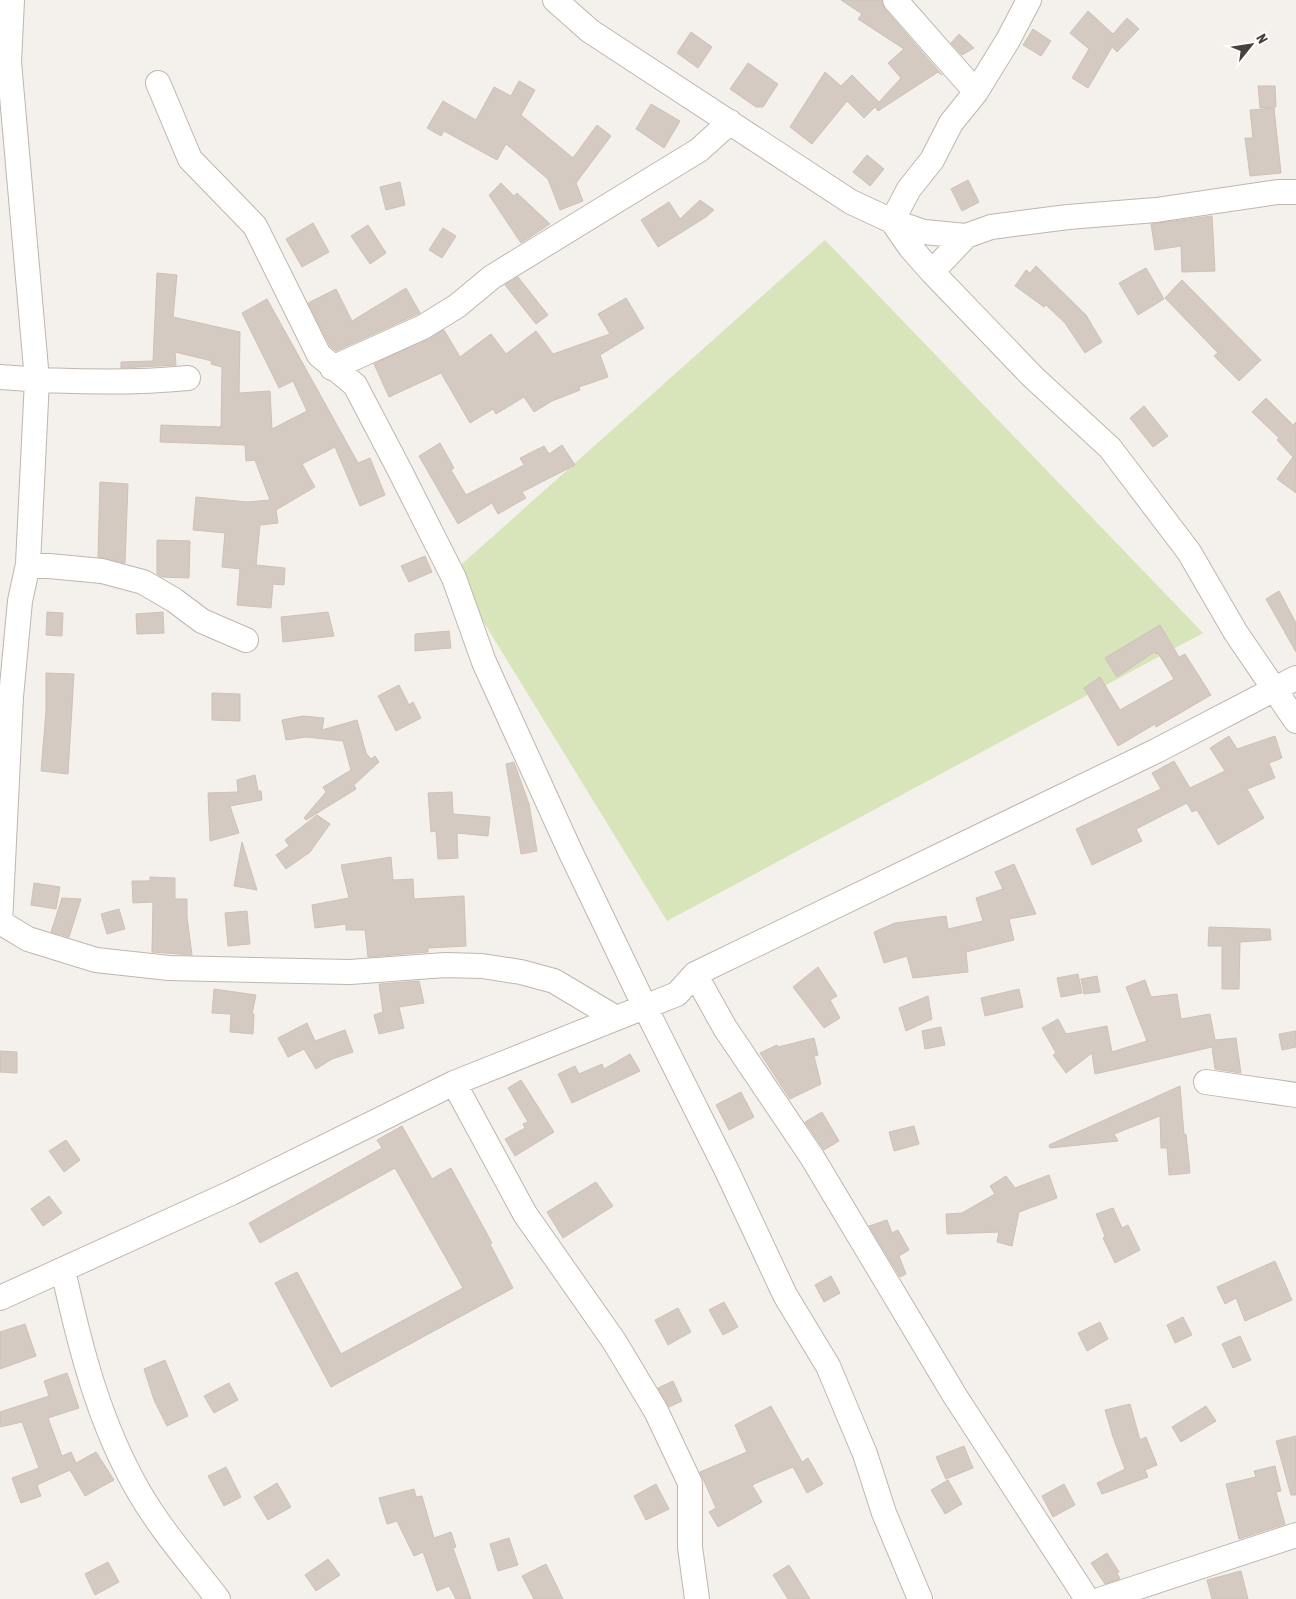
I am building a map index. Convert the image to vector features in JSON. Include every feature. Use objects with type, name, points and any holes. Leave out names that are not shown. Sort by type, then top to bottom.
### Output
[{"type":"street","points":[[12,0],[9,62],[37,380],[28,564],[20,601],[11,697],[0,923],[28,938],[96,960],[169,968],[350,972],[445,965],[482,966],[521,972],[554,981],[616,1018]]},
{"type":"street","points":[[555,0],[590,31],[851,202],[892,221],[924,232],[966,236],[991,227],[1068,216],[1156,210],[1278,192],[1296,192]]},
{"type":"street","points":[[895,0],[976,92]]},
{"type":"street","points":[[892,221],[909,190],[932,160],[951,123],[976,92],[1029,0]]},
{"type":"street","points":[[158,82],[190,158],[255,226],[319,355],[332,368],[356,385],[454,578],[488,670],[645,1007],[727,1171],[785,1295],[828,1366],[865,1454],[884,1513],[920,1599]]},
{"type":"street","points":[[332,368],[423,327],[457,306],[492,277],[700,150],[730,122]]},
{"type":"street","points":[[892,221],[910,247],[932,272],[1033,376],[1110,448],[1189,552],[1236,633],[1296,721]]},
{"type":"street","points":[[932,272],[966,236]]},
{"type":"street","points":[[0,377],[37,380],[145,382],[188,378]]},
{"type":"street","points":[[28,564],[102,571],[143,582],[174,600],[202,621],[246,640]]},
{"type":"street","points":[[0,1298],[231,1193],[454,1083],[677,994],[694,974],[986,835],[1276,690],[1296,678]]},
{"type":"street","points":[[694,974],[725,1028],[812,1157],[955,1396],[1087,1599]]},
{"type":"street","points":[[1206,1082],[1296,1095]]},
{"type":"street","points":[[454,1083],[525,1214],[614,1341],[651,1403],[690,1483],[690,1547],[697,1599]]},
{"type":"street","points":[[63,1270],[81,1350],[114,1443],[139,1492],[180,1551],[218,1599]]},
{"type":"street","points":[[1102,1599],[1296,1535]]},
{"type":"green space","points":[[825,240],[1203,633],[667,921],[453,572]]},
{"type":"building","points":[[841,0],[882,0],[885,9],[942,75],[938,72],[878,111],[875,107],[864,118],[847,101],[812,144],[790,127],[825,72],[841,86],[852,75],[879,102],[901,78],[888,63],[904,49],[858,19],[862,14]]},
{"type":"building","points":[[1088,11],[1113,34],[1127,18],[1139,29],[1117,52],[1112,47],[1088,88],[1072,78],[1089,49],[1070,33]]},
{"type":"building","points":[[1033,29],[1051,41],[1041,56],[1023,45]]},
{"type":"building","points":[[691,32],[712,47],[698,68],[677,53]]},
{"type":"building","points":[[959,34],[974,48],[962,55],[951,43]]},
{"type":"building","points":[[748,63],[778,84],[763,107],[756,107],[730,89]]},
{"type":"building","points":[[519,81],[535,90],[521,115],[573,158],[597,125],[611,136],[576,183],[583,201],[560,210],[548,179],[506,144],[497,160],[444,131],[441,136],[427,128],[443,101],[476,120],[494,87],[511,96]]},
{"type":"building","points":[[1258,86],[1275,86],[1276,107],[1260,108]]},
{"type":"building","points":[[651,104],[680,121],[664,148],[636,129]]},
{"type":"building","points":[[1274,108],[1281,173],[1250,176],[1245,138],[1253,138],[1250,110]]},
{"type":"building","points":[[867,155],[884,169],[870,186],[853,172]]},
{"type":"building","points":[[968,180],[979,202],[962,211],[951,189]]},
{"type":"building","points":[[400,182],[405,205],[386,210],[380,187]]},
{"type":"building","points":[[501,183],[514,196],[517,193],[550,224],[521,243],[489,195]]},
{"type":"building","points":[[700,200],[714,210],[658,247],[641,220],[669,202],[680,219]]},
{"type":"building","points":[[1212,216],[1215,271],[1182,272],[1181,246],[1155,250],[1151,224]]},
{"type":"building","points":[[313,223],[329,252],[302,267],[286,239]]},
{"type":"building","points":[[368,225],[386,253],[370,264],[351,236]]},
{"type":"building","points":[[443,228],[456,236],[442,258],[429,250]]},
{"type":"building","points":[[1036,266],[1086,315],[1102,342],[1085,353],[1065,323],[1046,305],[1044,307],[1015,286],[1026,270],[1030,273]]},
{"type":"building","points":[[1146,268],[1164,299],[1138,315],[1119,283]]},
{"type":"building","points":[[157,273],[177,275],[173,317],[240,332],[239,393],[270,391],[272,429],[307,411],[293,381],[279,388],[242,313],[267,299],[358,463],[370,458],[385,495],[360,506],[335,447],[302,464],[315,487],[276,510],[278,523],[260,525],[256,565],[285,568],[284,585],[273,584],[271,608],[237,605],[240,569],[222,567],[225,533],[193,530],[196,497],[247,502],[270,500],[255,460],[246,461],[245,445],[160,442],[161,425],[221,427],[222,367],[211,364],[212,361],[175,352],[176,365],[121,368],[121,362],[153,361]]},
{"type":"building","points":[[518,277],[548,315],[536,324],[505,285]]},
{"type":"building","points":[[1182,280],[1261,360],[1239,381],[1214,356],[1218,353],[1165,298]]},
{"type":"building","points":[[406,288],[420,313],[336,351],[330,346],[308,303],[336,289],[352,321]]},
{"type":"building","points":[[626,298],[644,328],[600,355],[608,377],[579,387],[580,390],[552,401],[534,412],[524,397],[496,414],[493,409],[470,423],[441,373],[389,397],[374,364],[444,330],[460,357],[491,334],[506,354],[536,331],[553,354],[610,334],[598,314]]},
{"type":"building","points":[[1266,398],[1293,425],[1296,422],[1296,493],[1277,479],[1293,457],[1277,440],[1279,438],[1252,412]]},
{"type":"building","points":[[1144,406],[1168,436],[1153,447],[1130,418]]},
{"type":"building","points":[[440,443],[454,468],[451,470],[466,495],[524,465],[520,458],[544,446],[549,454],[562,445],[575,465],[522,492],[526,498],[498,514],[492,503],[458,524],[419,456]]},
{"type":"building","points":[[100,482],[128,484],[125,563],[98,557]]},
{"type":"building","points":[[157,540],[190,541],[189,578],[162,577],[157,574]]},
{"type":"building","points":[[425,556],[432,572],[409,582],[401,566]]},
{"type":"building","points":[[1279,591],[1296,623],[1296,652],[1266,599]]},
{"type":"building","points":[[47,612],[63,613],[62,636],[46,635]]},
{"type":"building","points":[[163,612],[164,633],[137,634],[136,614]]},
{"type":"building","points":[[328,612],[334,636],[283,642],[281,617]]},
{"type":"building","points":[[1160,625],[1179,657],[1185,654],[1211,695],[1156,727],[1155,724],[1118,746],[1084,688],[1100,677],[1120,710],[1174,679],[1158,653],[1154,652],[1117,677],[1105,658]]},
{"type":"building","points":[[449,631],[451,648],[415,651],[415,634]]},
{"type":"building","points":[[46,673],[74,674],[68,774],[41,771],[46,711]]},
{"type":"building","points":[[399,685],[409,705],[413,702],[421,718],[396,731],[378,696]]},
{"type":"building","points":[[212,693],[240,694],[240,721],[212,720]]},
{"type":"building","points":[[303,716],[324,718],[322,730],[357,720],[366,753],[371,759],[375,756],[379,762],[354,785],[356,789],[306,820],[304,818],[326,792],[323,787],[351,770],[343,741],[306,737],[286,740],[282,720]]},
{"type":"building","points":[[1229,736],[1237,749],[1275,736],[1282,758],[1269,763],[1275,778],[1247,789],[1264,818],[1218,845],[1197,810],[1192,812],[1187,803],[1136,829],[1142,841],[1092,865],[1076,829],[1161,789],[1152,773],[1174,761],[1190,788],[1225,771],[1210,748]]},
{"type":"building","points":[[514,762],[529,804],[537,851],[521,854],[506,764]]},
{"type":"building","points":[[255,775],[262,800],[230,806],[239,833],[210,841],[208,793],[238,792],[237,780]]},
{"type":"building","points":[[452,792],[453,814],[490,817],[488,836],[457,833],[458,858],[438,859],[436,831],[431,832],[428,793]]},
{"type":"building","points":[[317,815],[330,824],[310,852],[286,869],[276,855],[289,846],[285,840]]},
{"type":"building","points":[[242,842],[257,890],[234,886]]},
{"type":"building","points":[[391,857],[393,880],[413,879],[414,899],[464,896],[466,946],[428,948],[428,952],[368,957],[365,930],[346,930],[346,924],[315,928],[312,905],[349,898],[341,865]]},
{"type":"building","points":[[1014,864],[1036,914],[1009,919],[1014,940],[966,952],[968,972],[913,978],[907,956],[884,963],[874,932],[895,923],[946,916],[948,929],[983,921],[976,898],[1003,889],[995,872]]},
{"type":"building","points":[[150,877],[175,878],[175,899],[187,899],[187,917],[192,955],[152,952],[153,902],[133,903],[132,881],[150,881]]},
{"type":"building","points":[[34,883],[60,887],[56,909],[31,905]]},
{"type":"building","points":[[62,898],[81,899],[69,937],[51,932]]},
{"type":"building","points":[[119,909],[125,929],[107,934],[101,914]]},
{"type":"building","points":[[247,911],[250,944],[228,946],[225,913]]},
{"type":"building","points":[[1209,927],[1270,929],[1271,940],[1240,942],[1239,989],[1222,989],[1222,946],[1208,946]]},
{"type":"building","points":[[818,967],[837,996],[830,1000],[840,1018],[824,1028],[793,987]]},
{"type":"building","points":[[1078,974],[1082,993],[1061,997],[1057,978]]},
{"type":"building","points":[[1097,976],[1100,992],[1084,994],[1081,979]]},
{"type":"building","points":[[1145,980],[1151,997],[1177,994],[1181,1019],[1210,1014],[1215,1040],[1236,1038],[1241,1073],[1215,1069],[1212,1047],[1095,1074],[1092,1053],[1066,1073],[1053,1055],[1056,1053],[1042,1028],[1058,1019],[1066,1034],[1107,1026],[1112,1052],[1147,1041],[1126,987]]},
{"type":"building","points":[[419,981],[424,1003],[399,1007],[404,1028],[379,1034],[374,1015],[383,1012],[379,984]]},
{"type":"building","points":[[214,989],[256,995],[252,1014],[254,1014],[253,1034],[230,1032],[231,1014],[212,1013]]},
{"type":"building","points":[[1019,989],[1023,1007],[985,1016],[981,998]]},
{"type":"building","points":[[928,996],[932,1019],[906,1031],[899,1008]]},
{"type":"building","points":[[307,1023],[315,1041],[345,1030],[353,1052],[332,1059],[316,1069],[304,1049],[288,1057],[278,1038]]},
{"type":"building","points":[[941,1027],[945,1045],[925,1049],[922,1031]]},
{"type":"building","points":[[1296,1031],[1296,1047],[1282,1050],[1279,1034]]},
{"type":"building","points":[[814,1038],[818,1055],[814,1056],[821,1084],[790,1099],[760,1053],[777,1045],[778,1047]]},
{"type":"building","points":[[0,1051],[17,1052],[17,1073],[0,1072]]},
{"type":"building","points":[[630,1054],[640,1071],[572,1103],[558,1074],[575,1066],[579,1074],[602,1064],[604,1069]]},
{"type":"building","points":[[521,1080],[554,1132],[515,1156],[505,1139],[525,1128],[523,1124],[528,1122],[508,1088]]},
{"type":"building","points":[[1180,1086],[1184,1135],[1186,1134],[1190,1173],[1169,1175],[1167,1148],[1161,1148],[1160,1116],[1114,1134],[1118,1141],[1050,1148],[1049,1145]]},
{"type":"building","points":[[741,1092],[754,1117],[729,1130],[716,1105]]},
{"type":"building","points":[[822,1112],[839,1141],[824,1150],[805,1122]]},
{"type":"building","points":[[402,1126],[432,1179],[451,1168],[492,1243],[490,1244],[513,1288],[331,1387],[275,1283],[297,1272],[341,1354],[463,1288],[395,1168],[260,1243],[249,1223],[382,1148],[377,1140]]},
{"type":"building","points":[[914,1126],[919,1144],[894,1151],[889,1132]]},
{"type":"building","points":[[66,1140],[80,1160],[64,1172],[49,1151]]},
{"type":"building","points":[[1049,1175],[1057,1198],[1019,1212],[1012,1246],[997,1242],[999,1232],[947,1234],[946,1214],[962,1213],[995,1194],[990,1186],[1006,1176],[1015,1188]]},
{"type":"building","points":[[596,1182],[613,1206],[563,1238],[547,1212]]},
{"type":"building","points":[[49,1196],[62,1213],[43,1226],[31,1209]]},
{"type":"building","points":[[1113,1208],[1122,1228],[1128,1225],[1140,1250],[1115,1263],[1103,1238],[1105,1236],[1096,1214]]},
{"type":"building","points":[[887,1220],[892,1233],[898,1230],[909,1250],[899,1256],[906,1274],[900,1277],[869,1226]]},
{"type":"building","points":[[1275,1261],[1292,1300],[1245,1321],[1236,1298],[1225,1304],[1217,1287]]},
{"type":"building","points":[[831,1276],[840,1293],[824,1302],[815,1285]]},
{"type":"building","points":[[724,1302],[738,1327],[723,1335],[709,1310]]},
{"type":"building","points":[[678,1308],[691,1332],[668,1345],[655,1320]]},
{"type":"building","points":[[1183,1317],[1192,1335],[1175,1343],[1167,1325]]},
{"type":"building","points":[[1100,1322],[1108,1339],[1087,1351],[1078,1333]]},
{"type":"building","points":[[25,1324],[36,1356],[0,1369],[0,1332]]},
{"type":"building","points":[[1240,1336],[1251,1360],[1233,1368],[1222,1344]]},
{"type":"building","points":[[165,1360],[188,1416],[167,1426],[154,1400],[144,1369]]},
{"type":"building","points":[[67,1373],[79,1408],[48,1418],[62,1456],[71,1452],[76,1463],[96,1452],[114,1480],[85,1496],[70,1470],[37,1485],[41,1496],[21,1503],[12,1478],[39,1468],[22,1422],[0,1427],[0,1412],[49,1396],[44,1381]]},
{"type":"building","points":[[673,1381],[682,1401],[669,1407],[658,1388]]},
{"type":"building","points":[[229,1383],[238,1400],[214,1413],[204,1396]]},
{"type":"building","points":[[1130,1404],[1140,1440],[1146,1437],[1157,1465],[1145,1470],[1148,1477],[1102,1494],[1097,1483],[1125,1469],[1105,1410]]},
{"type":"building","points":[[771,1406],[802,1462],[808,1458],[823,1484],[807,1493],[793,1467],[752,1485],[762,1502],[718,1527],[709,1512],[716,1508],[700,1472],[747,1452],[735,1425]]},
{"type":"building","points":[[1206,1406],[1216,1421],[1181,1442],[1172,1427]]},
{"type":"building","points":[[1296,1436],[1296,1495],[1291,1495],[1276,1441]]},
{"type":"building","points":[[964,1446],[973,1468],[946,1479],[936,1457]]},
{"type":"building","points":[[1275,1466],[1281,1491],[1276,1492],[1285,1524],[1239,1539],[1226,1484],[1256,1477],[1254,1471]]},
{"type":"building","points":[[226,1467],[241,1497],[224,1506],[208,1476]]},
{"type":"building","points":[[948,1480],[962,1504],[945,1514],[931,1490]]},
{"type":"building","points":[[277,1483],[291,1507],[268,1520],[254,1497]]},
{"type":"building","points":[[656,1484],[669,1509],[646,1520],[634,1496]]},
{"type":"building","points":[[1064,1484],[1075,1505],[1053,1517],[1042,1496]]},
{"type":"building","points":[[414,1489],[416,1497],[422,1496],[434,1538],[451,1532],[456,1547],[453,1548],[471,1599],[456,1599],[449,1586],[437,1591],[423,1552],[414,1556],[397,1521],[387,1524],[379,1498]]},
{"type":"building","points":[[509,1538],[518,1565],[498,1571],[490,1544]]},
{"type":"building","points":[[1107,1553],[1119,1572],[1117,1573],[1120,1579],[1105,1584],[1091,1563]]},
{"type":"building","points":[[328,1559],[340,1575],[316,1591],[305,1575]]},
{"type":"building","points":[[108,1562],[119,1582],[95,1595],[85,1574]]},
{"type":"building","points":[[546,1564],[563,1599],[534,1599],[522,1576]]},
{"type":"building","points":[[789,1565],[810,1599],[788,1599],[773,1575]]},
{"type":"building","points":[[1241,1571],[1248,1599],[1212,1599],[1207,1580]]}]
